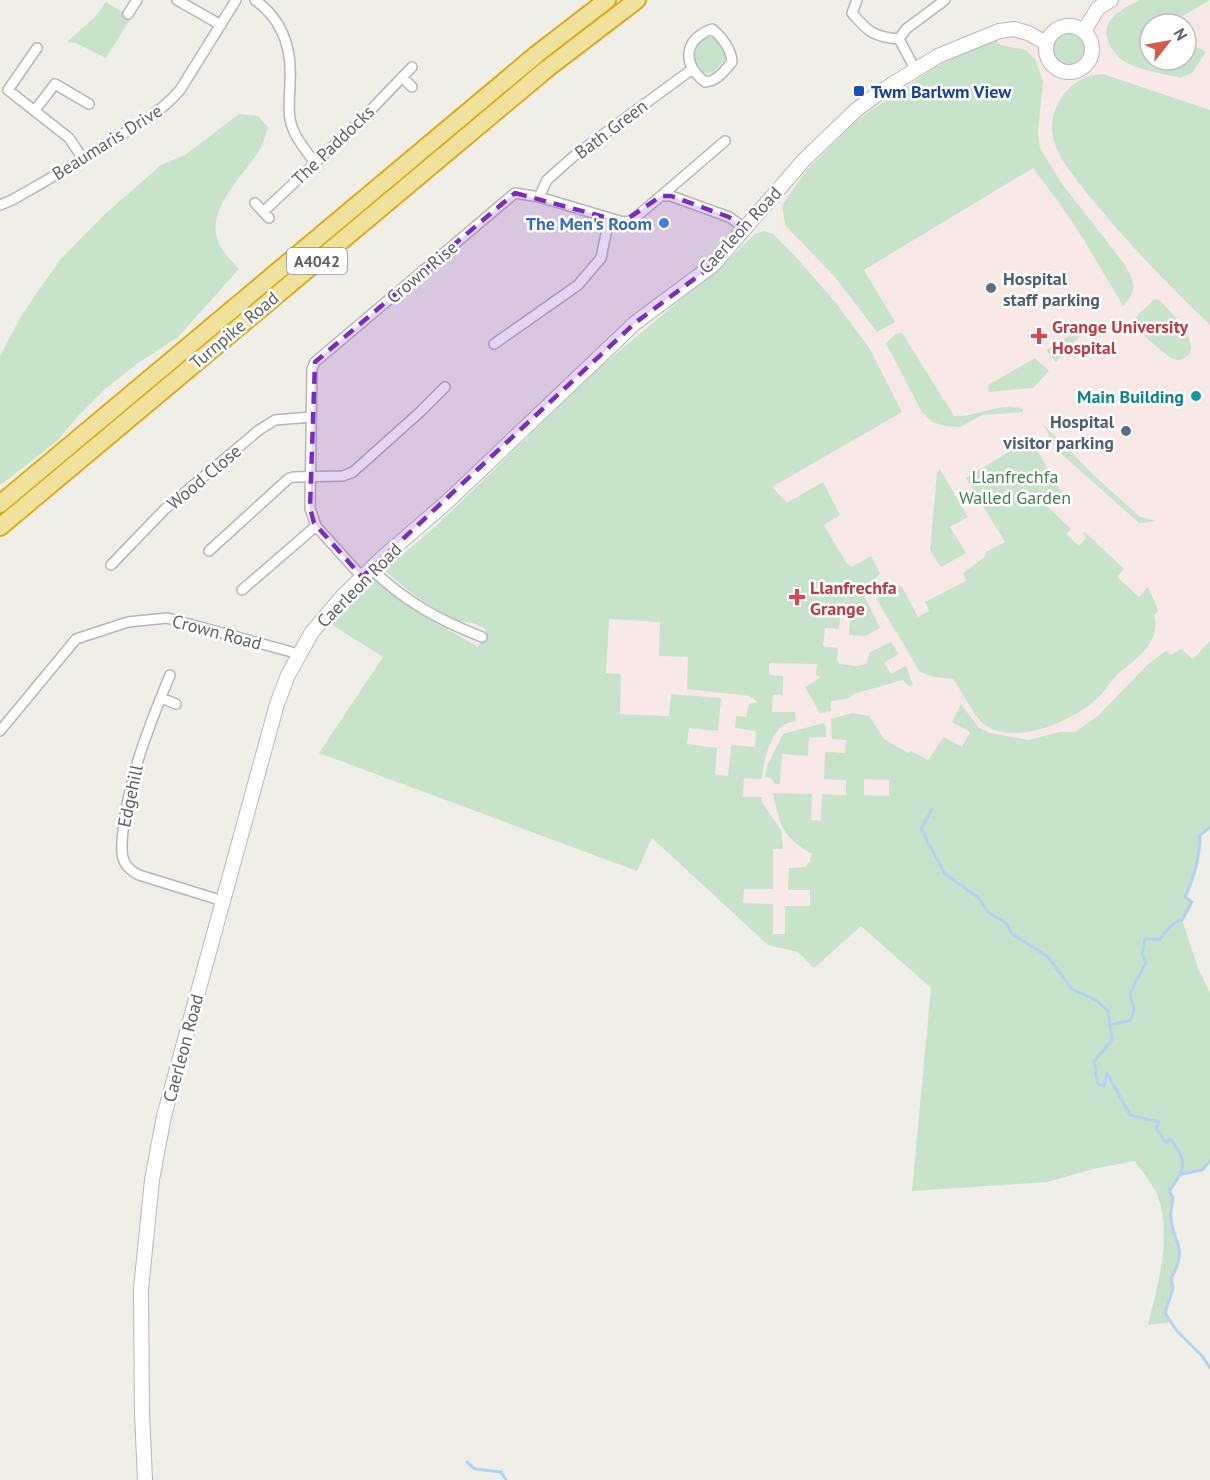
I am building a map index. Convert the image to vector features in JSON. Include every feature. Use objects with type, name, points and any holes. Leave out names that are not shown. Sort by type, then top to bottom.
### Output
[{"type":"highway","name":"Turnpike Road","points":[[0,504],[537,54],[607,0]]},
{"type":"highway","name":"Turnpike Road","points":[[0,527],[548,68],[637,0]]},
{"type":"main road","points":[[1084,31],[1098,8],[1111,0]]},
{"type":"main road","points":[[1061,27],[1075,27],[1084,31],[1091,42],[1091,57],[1087,64],[1073,72],[1057,70],[1047,57],[1046,43],[1049,36],[1061,27]]},
{"type":"main road","name":"Caerleon Road","points":[[146,1480],[141,1289],[152,1180],[164,1116],[223,902],[278,704],[298,654],[323,618],[367,573],[448,501],[635,323],[713,265],[831,132],[883,90],[938,56],[999,31],[1014,29],[1028,33],[1046,43]]},
{"type":"street","points":[[128,14],[137,0]]},
{"type":"street","points":[[177,0],[221,25]]},
{"type":"street","name":"Beaumaris Drive","points":[[0,205],[83,159],[144,122],[169,103],[180,90],[236,0]]},
{"type":"street","points":[[255,0],[271,12],[281,27],[289,46],[290,119],[298,142],[315,163]]},
{"type":"street","points":[[857,0],[852,13],[859,22],[879,37],[899,39]]},
{"type":"street","points":[[899,39],[906,29],[945,0]]},
{"type":"street","points":[[712,29],[716,31],[729,50],[732,62],[712,82],[705,82],[691,70],[689,64],[693,41],[712,29]]},
{"type":"street","points":[[899,39],[915,69]]},
{"type":"street","points":[[37,48],[8,90],[69,138],[83,159]]},
{"type":"street","name":"The Paddocks","points":[[255,203],[266,215],[412,67]]},
{"type":"street","name":"Bath Green","points":[[539,197],[547,180],[574,156],[691,70]]},
{"type":"street","points":[[402,77],[412,87]]},
{"type":"street","points":[[35,110],[55,84],[89,104]]},
{"type":"street","name":"Crown Rise","points":[[482,637],[456,627],[414,605],[367,573],[316,526],[310,508],[313,434],[312,369],[315,362],[514,193],[539,197],[609,219],[631,221],[725,141]]},
{"type":"street","points":[[661,196],[671,196],[729,217],[746,228]]},
{"type":"street","points":[[494,344],[578,285],[601,258],[609,219]]},
{"type":"street","points":[[209,551],[288,479],[343,476],[353,472],[445,387]]},
{"type":"street","name":"Wood Close","points":[[111,565],[165,509],[259,430],[275,420],[311,417]]},
{"type":"street","points":[[243,590],[316,526]]},
{"type":"street","name":"Crown Road","points":[[0,730],[76,639],[128,622],[167,618],[298,654]]},
{"type":"street","name":"Edgehill","points":[[170,675],[144,738],[126,805],[121,845],[124,862],[131,871],[139,875],[223,902]]},
{"type":"street","points":[[161,698],[176,704]]},
{"type":"highlighted area","points":[[515,193],[623,222],[661,196],[671,196],[729,217],[745,228],[713,265],[635,323],[362,577],[314,523],[310,508],[315,362]]},
{"type":"shaded area","points":[[1122,0],[1210,0],[1210,656],[1191,673],[1148,664],[1098,716],[832,915],[768,945],[652,838],[637,871],[319,753],[475,653],[486,629],[472,617],[796,257],[799,250],[779,228],[778,205],[802,172],[851,122],[873,104],[930,67],[1014,29],[1062,18]]},
{"type":"green space","points":[[1140,0],[1210,0],[1190,12],[1138,12],[1138,67],[1120,58],[1107,38],[1108,24],[1125,8]]},
{"type":"green space","points":[[106,2],[131,18],[106,58],[76,43],[67,42],[94,18]]},
{"type":"green space","points":[[1069,32],[1081,37],[1086,49],[1081,61],[1069,66],[1057,61],[1052,49],[1057,37]]},
{"type":"green space","points":[[708,36],[715,38],[721,44],[727,58],[713,72],[704,74],[694,59],[697,42]]},
{"type":"green space","points":[[994,38],[1000,45],[1026,50],[1035,59],[1043,81],[1038,132],[1040,148],[1060,181],[1125,265],[1133,281],[1133,291],[1123,306],[1084,240],[1033,168],[864,270],[895,322],[877,332],[834,276],[785,225],[782,205],[807,170],[857,120],[934,68]]},
{"type":"green space","points":[[1198,48],[1206,52],[1198,64]]},
{"type":"green space","points":[[1156,72],[1193,72],[1181,78]]},
{"type":"green space","points":[[1103,74],[1210,110],[1210,325],[1119,231],[1075,178],[1057,149],[1052,123],[1060,99],[1081,79]]},
{"type":"green space","points":[[239,114],[258,116],[268,127],[263,144],[230,191],[218,214],[217,239],[239,269],[178,337],[138,363],[105,389],[57,441],[0,484],[0,356],[23,313],[60,260],[104,215],[161,165],[185,155]]},
{"type":"green space","points":[[764,231],[773,234],[836,303],[870,349],[902,412],[772,487],[787,503],[823,482],[840,515],[824,525],[847,564],[852,567],[871,556],[880,573],[863,593],[880,628],[866,636],[849,635],[851,605],[841,604],[839,629],[825,628],[823,646],[838,648],[837,660],[840,664],[857,666],[866,664],[870,652],[891,642],[899,654],[884,663],[891,674],[906,666],[913,685],[908,686],[903,680],[853,694],[850,698],[831,701],[831,711],[820,713],[805,687],[821,677],[816,675],[817,664],[769,663],[769,675],[783,676],[783,695],[773,695],[772,712],[795,712],[796,721],[787,723],[777,731],[765,758],[762,779],[744,778],[743,797],[762,797],[762,802],[781,830],[783,849],[773,849],[773,889],[744,889],[743,903],[773,904],[773,934],[785,934],[785,906],[810,906],[810,890],[788,890],[789,868],[805,867],[812,854],[788,836],[778,814],[773,793],[812,794],[811,820],[821,821],[822,794],[846,795],[846,780],[824,779],[825,752],[845,753],[846,740],[832,739],[831,719],[852,713],[869,716],[884,739],[908,753],[911,751],[928,760],[944,737],[962,747],[970,732],[952,722],[961,704],[979,728],[990,733],[1028,740],[1060,732],[1075,732],[1098,716],[1148,664],[1166,651],[1171,655],[1181,649],[1193,659],[1210,641],[1210,827],[1200,835],[1196,867],[1185,897],[1192,902],[1182,920],[1199,971],[1210,993],[1210,1161],[1202,1170],[1182,1174],[1169,1191],[1173,1198],[1171,1222],[1179,1250],[1177,1267],[1171,1278],[1173,1288],[1165,1313],[1171,1322],[1148,1325],[1162,1261],[1164,1229],[1158,1196],[1135,1161],[1093,1169],[1047,1182],[912,1191],[931,988],[861,926],[814,968],[798,952],[768,945],[652,838],[637,871],[319,753],[383,657],[331,624],[334,613],[372,574],[424,616],[478,647],[486,629],[473,623],[454,621],[414,595],[384,570],[436,526],[600,367],[727,261],[755,234]],"holes":[[[609,619],[660,622],[659,656],[688,657],[687,689],[749,696],[758,702],[749,704],[746,717],[736,716],[735,728],[756,731],[755,747],[731,745],[728,776],[715,775],[717,748],[687,744],[689,728],[718,731],[721,698],[671,694],[669,716],[620,714],[621,674],[606,673]],[[864,779],[889,780],[889,796],[864,795]]]},
{"type":"green space","points":[[1154,299],[1159,300],[1170,311],[1188,336],[1191,344],[1190,352],[1183,359],[1177,360],[1168,356],[1136,328],[1136,319]]},
{"type":"green space","points":[[902,333],[954,416],[971,415],[1005,407],[1023,409],[1023,412],[983,415],[960,427],[932,422],[922,412],[886,343],[896,334]]},
{"type":"green space","points":[[1074,333],[1079,337],[1056,362],[1046,350]]},
{"type":"green space","points":[[1035,358],[1049,371],[1033,388],[989,392],[988,385]]},
{"type":"green space","points":[[1043,424],[1140,517],[1157,521],[1139,523],[1056,449]]},
{"type":"green space","name":"Llanfrechfa Walled Garden","points":[[1030,439],[1064,495],[1047,506],[1071,529],[1066,534],[1079,546],[1086,538],[1083,534],[1085,532],[1124,569],[1117,577],[1139,597],[1148,587],[1158,610],[1154,615],[1154,634],[1146,648],[1088,706],[1061,722],[1031,732],[1001,732],[983,723],[953,679],[934,677],[920,672],[877,600],[880,593],[896,584],[902,587],[918,617],[929,611],[925,602],[966,581],[963,573],[985,557],[986,552],[1005,542],[966,478]]},
{"type":"green space","points":[[940,469],[968,517],[950,527],[966,553],[941,567],[930,550],[937,472]]},
{"type":"green space","points":[[824,723],[826,737],[809,737],[808,756],[782,754],[780,784],[775,784],[771,778],[765,777],[768,764],[783,734]]},
{"type":"waterway","points":[[932,809],[921,829],[945,874],[978,897],[988,912],[1006,923],[1012,934],[1047,956],[1072,989],[1096,1000],[1108,1011],[1110,1025]]},
{"type":"waterway","points":[[1210,827],[1200,835],[1196,867],[1185,897],[1192,902],[1182,920],[1172,925],[1160,939],[1145,939],[1142,954],[1146,963],[1130,993],[1134,1010],[1131,1020],[1110,1025],[1112,1040],[1094,1061],[1098,1084],[1104,1086],[1107,1073],[1130,1115],[1159,1122],[1156,1128],[1166,1143],[1170,1138],[1180,1153],[1182,1171],[1169,1191],[1173,1198],[1171,1222],[1178,1243],[1179,1257],[1171,1278],[1173,1288],[1165,1313],[1177,1331],[1203,1357],[1210,1368]]},
{"type":"waterway","points":[[1182,1174],[1202,1170],[1210,1161]]},
{"type":"waterway","points":[[467,1462],[475,1469],[501,1472],[506,1480]]},
{"type":"place","name":"Twm Barlwm View","points":[[859,91]]},
{"type":"place","name":"The Men's Room","points":[[664,223]]},
{"type":"place","name":"Hospital staff parking","points":[[991,288]]},
{"type":"place","name":"Grange University Hospital","points":[[1039,336]]},
{"type":"place","name":"Main Building","points":[[1196,396]]},
{"type":"place","name":"Hospital visitor parking","points":[[1126,431]]},
{"type":"place","name":"Llanfrechfa Grange","points":[[797,597]]}]
